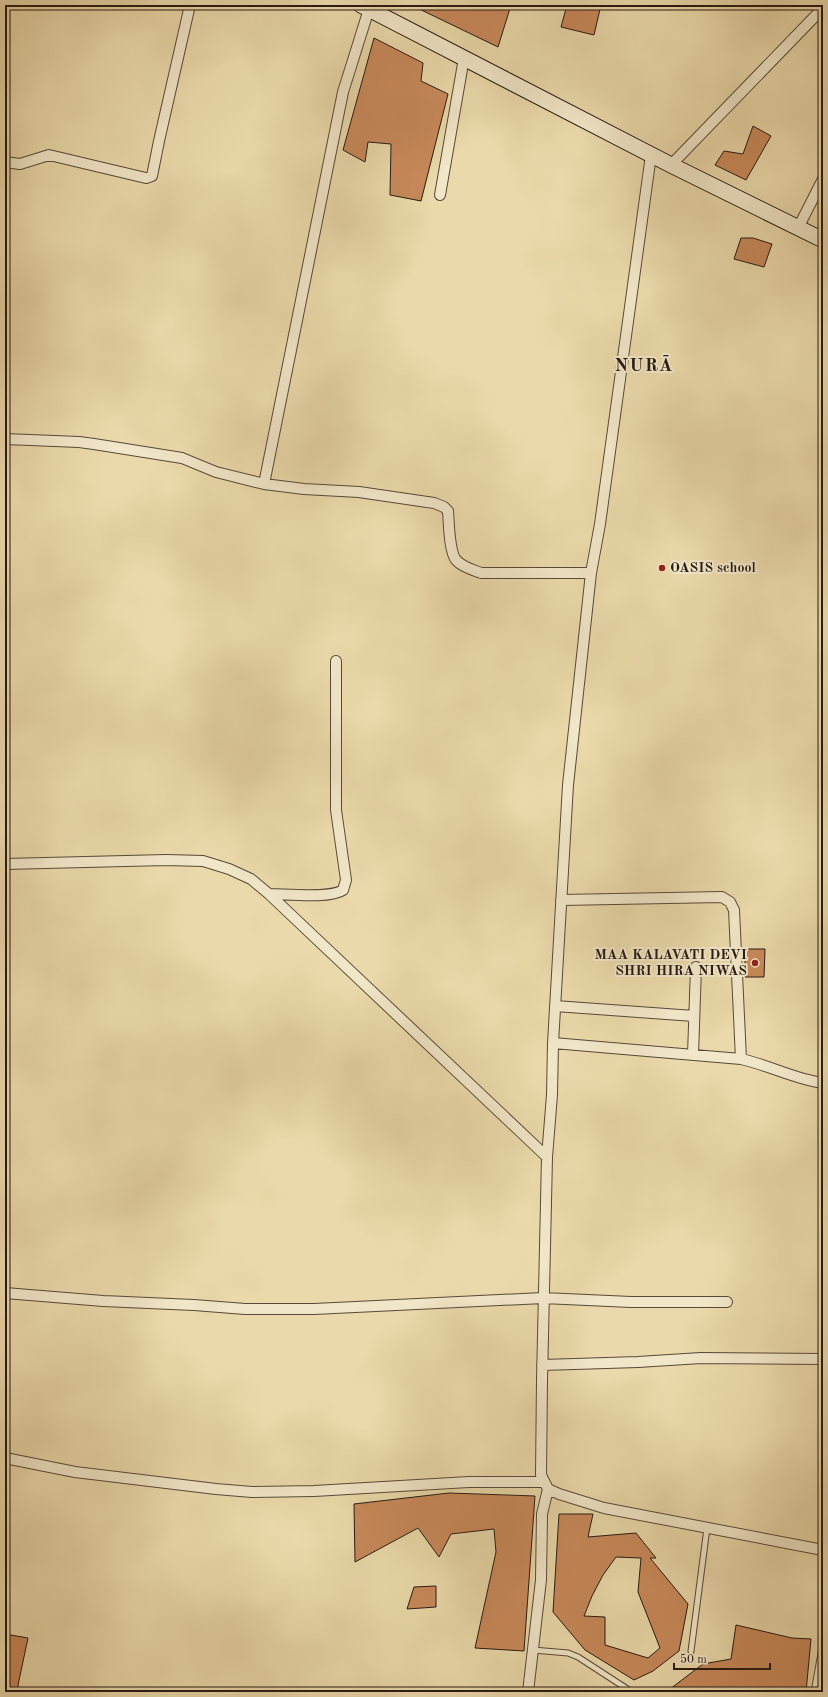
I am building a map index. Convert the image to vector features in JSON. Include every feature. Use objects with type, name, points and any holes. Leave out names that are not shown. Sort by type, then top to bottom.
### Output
[{"type":"main road","points":[[365,7],[671,165],[823,240]]},
{"type":"street","points":[[5,162],[20,164],[49,155],[146,178],[152,176],[160,134],[190,5]]},
{"type":"street","points":[[264,484],[343,92],[365,7]]},
{"type":"street","points":[[671,165],[823,8]]},
{"type":"street","points":[[440,195],[464,58]]},
{"type":"street","points":[[528,1692],[541,1580],[542,1514],[546,1486],[540,1465],[547,1157],[552,1095],[552,1043],[568,785],[591,573],[600,524],[650,154]]},
{"type":"street","points":[[798,228],[823,179]]},
{"type":"street","points":[[5,439],[79,442],[182,458],[216,472],[264,484],[304,489],[359,492],[434,503],[444,506],[448,511],[453,553],[456,560],[468,569],[481,573],[591,573]]},
{"type":"street","points":[[269,894],[328,895],[338,893],[343,890],[346,880],[336,810],[336,661]]},
{"type":"street","points":[[5,864],[166,860],[203,861],[236,872],[251,879],[269,894],[547,1157]]},
{"type":"street","points":[[561,900],[722,898],[730,902],[734,910],[741,1059]]},
{"type":"street","points":[[692,1055],[696,967]]},
{"type":"street","points":[[555,1006],[694,1016]]},
{"type":"street","points":[[552,1043],[741,1059],[759,1063],[806,1080],[823,1082]]},
{"type":"street","points":[[5,1293],[103,1301],[245,1309],[314,1309],[544,1298],[631,1302],[727,1302]]},
{"type":"street","points":[[542,1365],[638,1362],[701,1358],[823,1359]]},
{"type":"street","points":[[5,1458],[75,1472],[252,1492],[314,1491],[469,1482],[546,1486],[560,1494],[604,1508],[823,1550]]},
{"type":"lane","points":[[691,1651],[707,1528]]},
{"type":"lane","points":[[814,1692],[823,1642]]},
{"type":"lane","points":[[533,1650],[568,1653],[578,1657],[632,1692]]},
{"type":"building","points":[[411,5],[511,5],[498,47]]},
{"type":"building","points":[[567,5],[601,5],[594,35],[561,27]]},
{"type":"building","points":[[374,38],[423,63],[421,81],[448,94],[421,201],[390,195],[391,144],[368,142],[365,162],[343,150]]},
{"type":"building","points":[[753,126],[771,136],[746,180],[715,165],[724,151],[743,154]]},
{"type":"building","points":[[741,238],[753,238],[772,244],[764,267],[734,259]]},
{"type":"building","name":"MAA KALAVATI DEVI SHRI HIRA NIWAS","points":[[745,949],[765,949],[764,977],[745,977]]},
{"type":"building","points":[[449,1493],[535,1496],[524,1651],[475,1648],[496,1552],[494,1529],[451,1534],[439,1557],[418,1528],[355,1562],[354,1504]]},
{"type":"building","points":[[559,1514],[593,1514],[588,1537],[636,1533],[656,1558],[650,1558],[688,1604],[679,1651],[653,1671],[634,1680],[585,1650],[553,1612]],"holes":[[[616,1557],[641,1558],[638,1592],[660,1648],[648,1658],[605,1645],[605,1617],[584,1616],[603,1575]]]},
{"type":"building","points":[[436,1586],[436,1607],[407,1609],[414,1587]]},
{"type":"building","points":[[736,1625],[792,1638],[811,1639],[806,1692],[666,1692],[703,1664],[731,1659]]},
{"type":"building","points":[[5,1634],[28,1638],[18,1685],[19,1692],[5,1692]]},
{"type":"place","name":"OASIS school","points":[[662,568]]},
{"type":"place","name":"MAA KALAVATI DEVI SHRI HIRA NIWAS","points":[[755,963]]},
{"type":"district","name":"NURĀ","points":[[644,366]]}]
